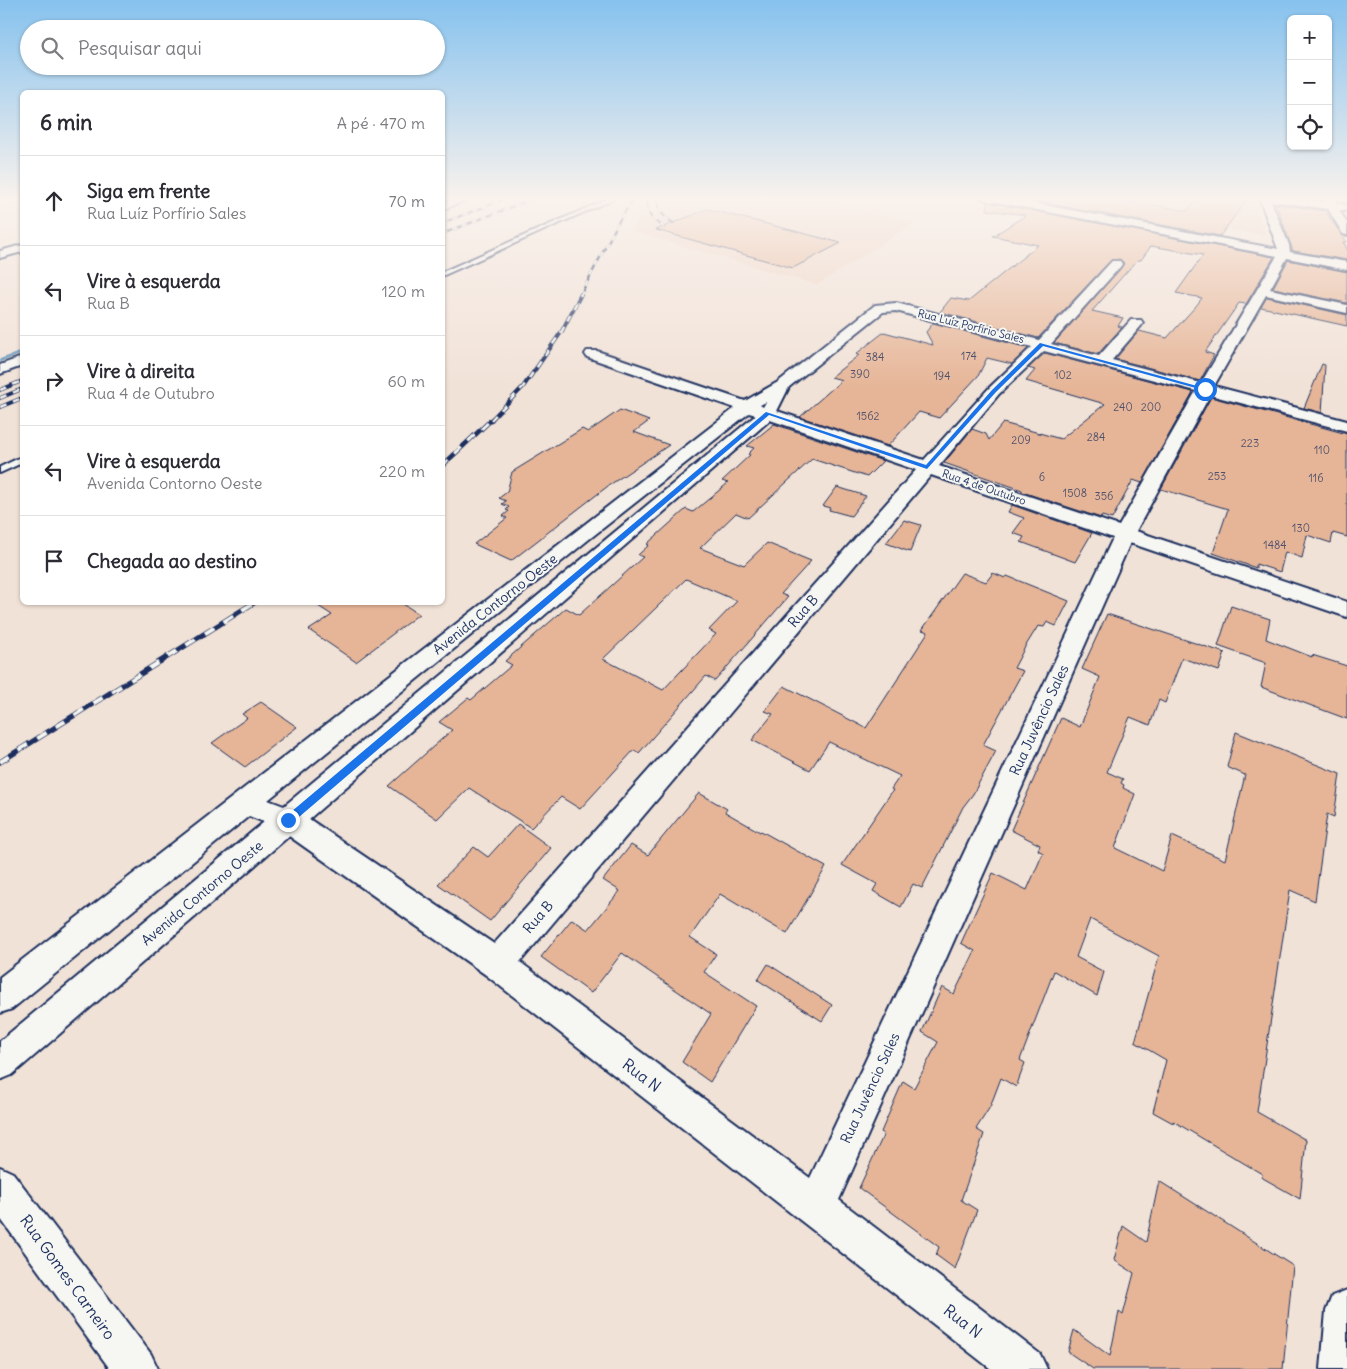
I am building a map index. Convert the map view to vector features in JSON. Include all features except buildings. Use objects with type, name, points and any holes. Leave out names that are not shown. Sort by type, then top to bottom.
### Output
[{"type":"street","name":"Rua Juvêncio Sales","points":[[816,1207],[1124,534],[1205,389],[1264,291],[1278,261]]},
{"type":"street","points":[[1328,261],[1347,266]]},
{"type":"street","name":"Rua B","points":[[496,964],[994,391],[1042,344],[1116,264]]},
{"type":"street","points":[[1264,291],[1347,309]]},
{"type":"street","name":"Rua Luíz Porfírio Sales","points":[[884,307],[896,307],[1042,344],[1347,426]]},
{"type":"street","name":"Avenida Contorno Oeste","points":[[0,1063],[608,549],[783,385],[884,307]]},
{"type":"street","points":[[1103,361],[1136,323]]},
{"type":"street","name":"Rua 4 de Outubro","points":[[592,354],[1347,610]]},
{"type":"street","points":[[2,368],[20,362]]},
{"type":"street","name":"Avenida Contorno Oeste","points":[[0,996],[581,536],[757,410],[783,385]]},
{"type":"street","points":[[581,536],[608,549]]},
{"type":"street","name":"Rua N","points":[[244,802],[288,820],[496,964],[816,1207],[1025,1369]]},
{"type":"street","name":"Rua Gomes Carneiro","points":[[0,1186],[136,1369]]},
{"type":"street","points":[[1343,1369],[1347,1311]]},
{"type":"lane","points":[[445,273],[472,261]]},
{"type":"lane","points":[[0,470],[20,461]]},
{"type":"shaded area","points":[[734,261],[855,261],[817,285]]},
{"type":"waterway","points":[[0,361],[20,354]]},
{"type":"railway","points":[[580,296],[598,261]]},
{"type":"railway","points":[[492,419],[523,387],[562,331],[581,294]]},
{"type":"railway","points":[[0,390],[20,382]]},
{"type":"railway","points":[[0,398],[20,390]]},
{"type":"railway","points":[[0,407],[20,399]]},
{"type":"railway","points":[[445,463],[492,419]]},
{"type":"railway","points":[[0,762],[250,605]]},
{"type":"route","points":[[288,820],[768,413],[927,467],[994,391],[1042,344],[1205,389]]}]
